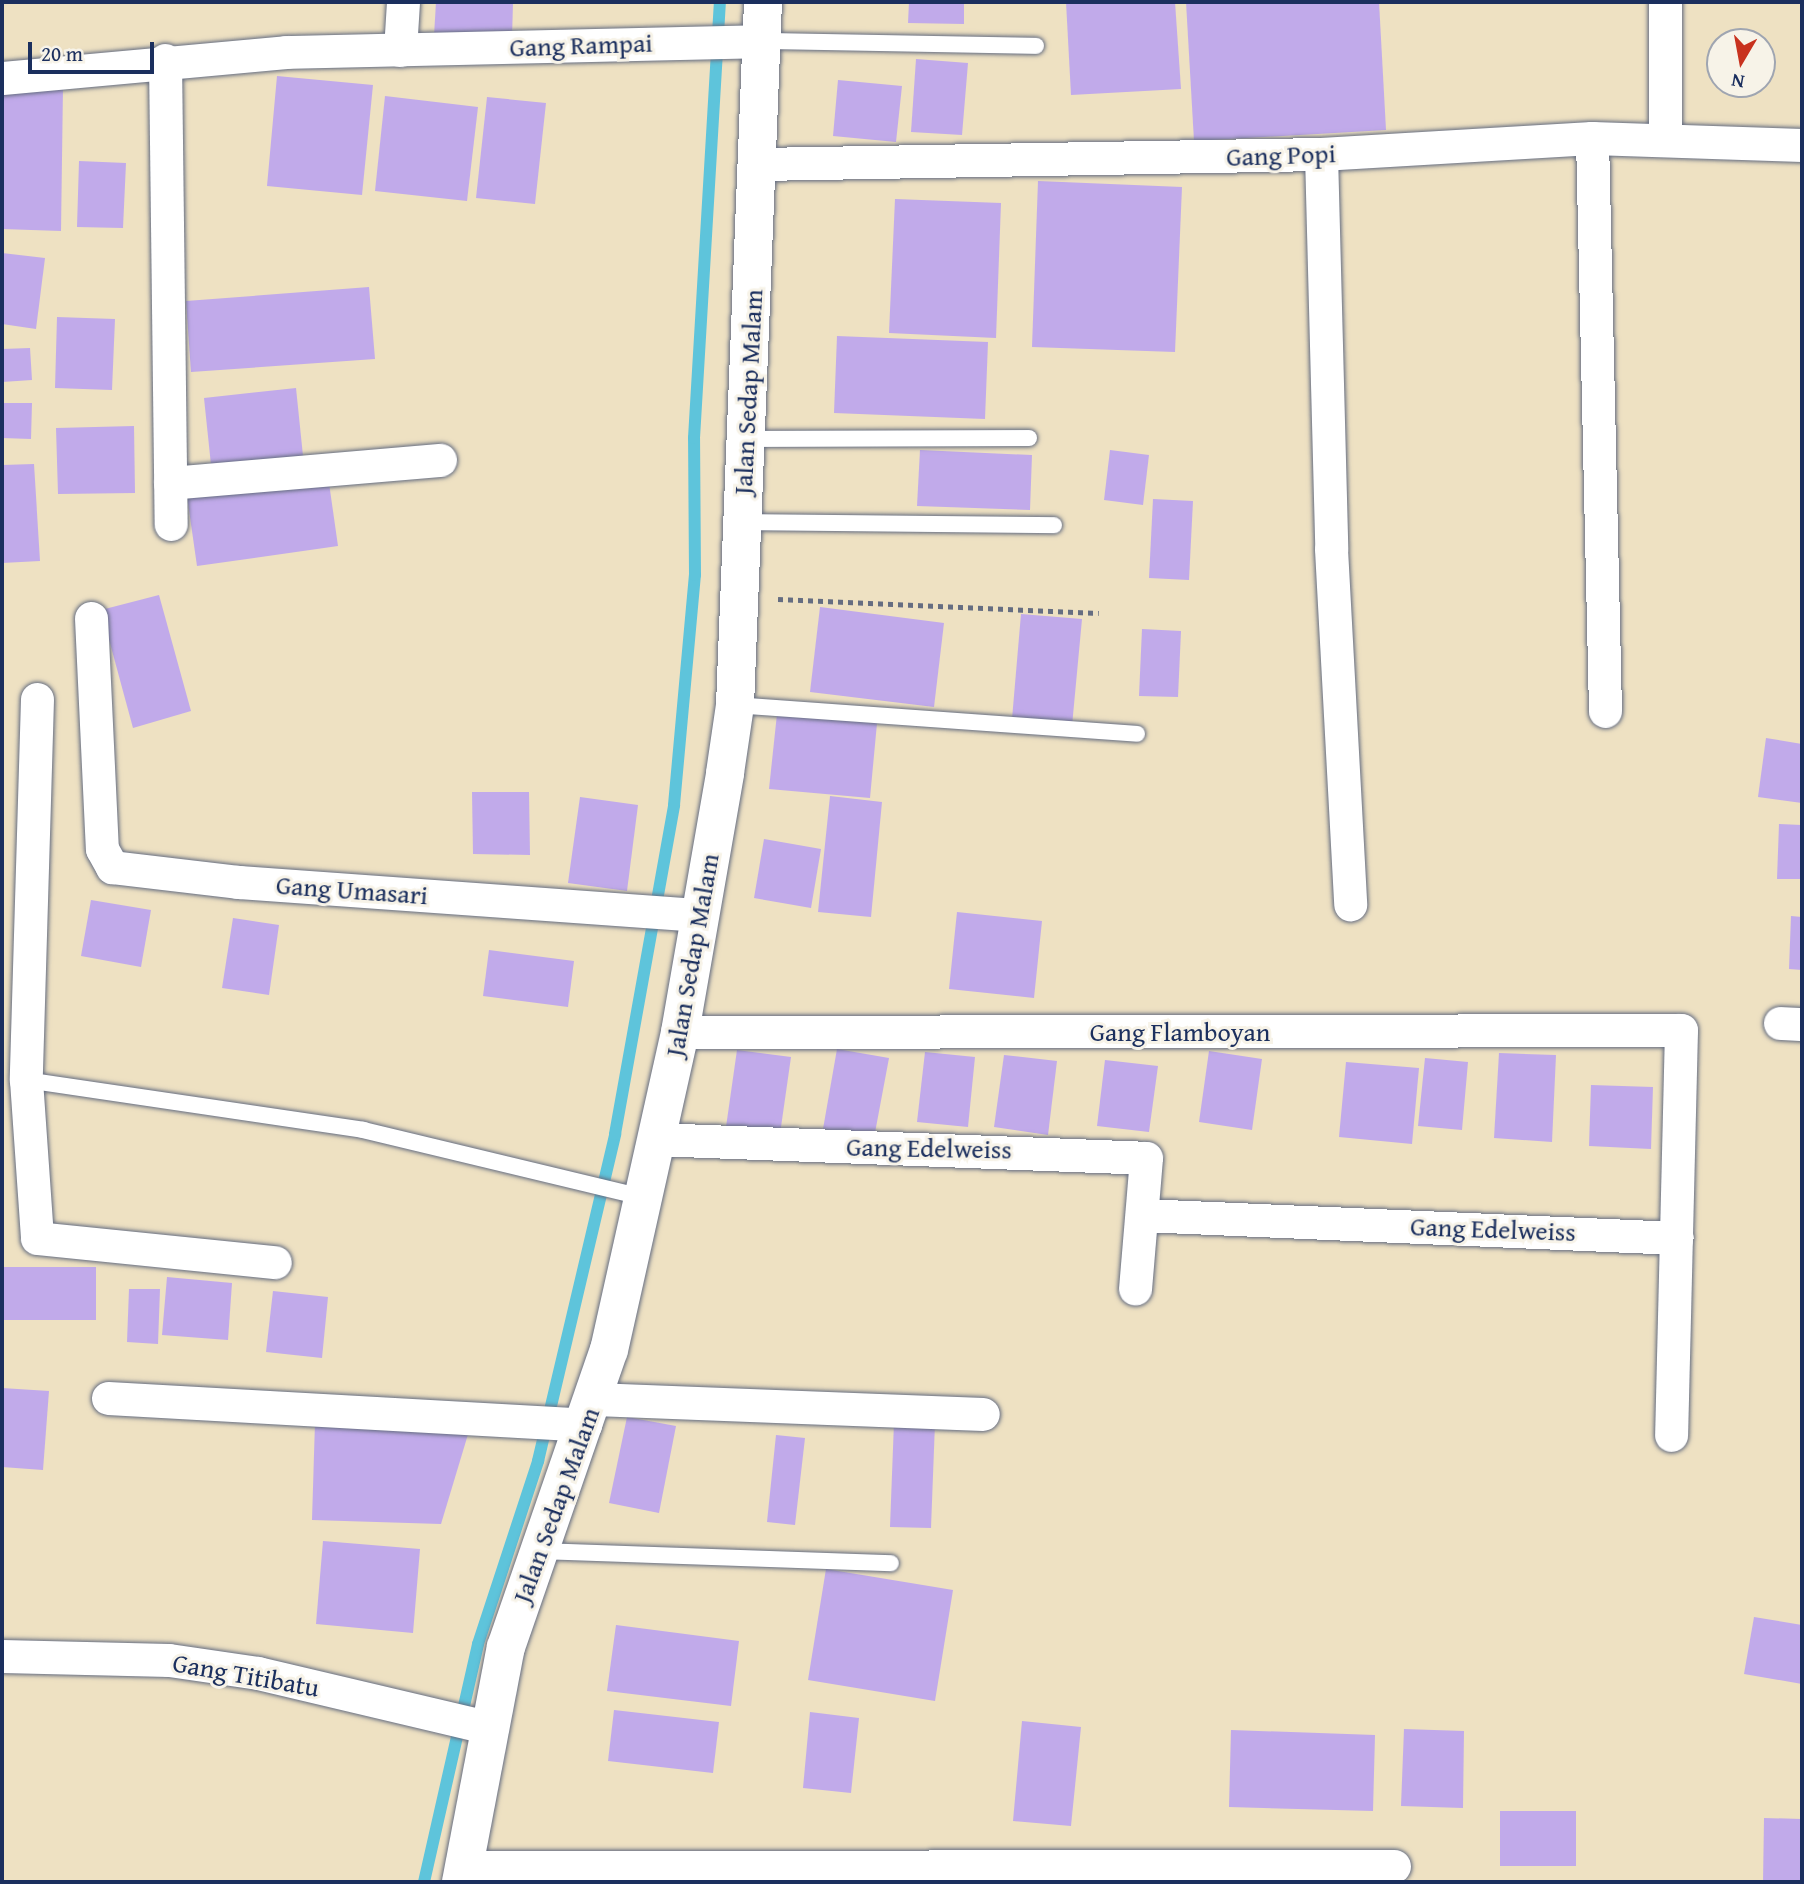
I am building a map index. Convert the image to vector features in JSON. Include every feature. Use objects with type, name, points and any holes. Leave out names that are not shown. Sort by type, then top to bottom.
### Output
[{"type":"street","points":[[400,50],[402,2]]},
{"type":"street","name":"Jalan Sedap Malam","points":[[462,1875],[466,1723],[538,1551],[569,1417],[630,1194],[655,1139],[680,1032],[683,913],[735,705],[744,439],[759,163],[750,41],[763,2]]},
{"type":"street","points":[[1665,2],[1665,139]]},
{"type":"street","name":"Gang Rampai","points":[[2,78],[165,60],[400,50],[750,41]]},
{"type":"street","points":[[165,60],[171,524]]},
{"type":"street","points":[[1592,138],[1605,712]]},
{"type":"street","name":"Gang Popi","points":[[759,163],[1321,154],[1592,138],[1802,145]]},
{"type":"street","points":[[1321,154],[1331,549],[1350,904]]},
{"type":"street","points":[[170,484],[440,460]]},
{"type":"street","name":"Gang Umasari","points":[[91,618],[103,859],[118,869],[683,913]]},
{"type":"street","points":[[37,699],[26,1080],[37,1238],[275,1262]]},
{"type":"street","name":"Gang Flamboyan","points":[[680,1032],[1681,1030],[1676,1238]]},
{"type":"street","name":"Gang Edelweiss","points":[[655,1139],[1146,1158],[1135,1289]]},
{"type":"street","name":"Gang Edelweiss","points":[[1142,1214],[1676,1238]]},
{"type":"street","points":[[1671,1435],[1676,1238]]},
{"type":"street","points":[[108,1398],[569,1417],[983,1414]]},
{"type":"street","name":"Gang Titibatu","points":[[2,1656],[169,1660],[258,1673],[466,1723]]},
{"type":"street","points":[[462,1875],[1394,1866]]},
{"type":"lane","points":[[750,41],[1036,46]]},
{"type":"lane","points":[[744,439],[1030,438]]},
{"type":"lane","points":[[742,522],[1054,525]]},
{"type":"lane","points":[[735,705],[1137,734]]},
{"type":"lane","points":[[26,1080],[363,1130],[630,1194]]},
{"type":"lane","points":[[538,1551],[891,1563]]},
{"type":"path","points":[[738,597],[1099,613]]},
{"type":"building","points":[[436,2],[513,2],[512,39],[434,36]]},
{"type":"building","points":[[909,2],[964,2],[964,24],[908,23]]},
{"type":"building","points":[[1066,2],[1175,2],[1181,89],[1071,95]]},
{"type":"building","points":[[1186,2],[1379,2],[1386,130],[1194,141]]},
{"type":"building","points":[[916,59],[968,63],[962,135],[911,132]]},
{"type":"building","points":[[277,76],[373,85],[362,195],[267,186]]},
{"type":"building","points":[[838,80],[902,86],[896,142],[833,136]]},
{"type":"building","points":[[2,86],[63,86],[61,231],[2,229]]},
{"type":"building","points":[[385,96],[478,107],[467,201],[375,191]]},
{"type":"building","points":[[487,97],[546,103],[535,204],[476,198]]},
{"type":"building","points":[[79,161],[126,163],[123,228],[77,227]]},
{"type":"building","points":[[1038,181],[1182,187],[1175,352],[1032,347]]},
{"type":"building","points":[[895,199],[1001,203],[996,338],[889,333]]},
{"type":"building","points":[[2,253],[45,258],[36,329],[2,324]]},
{"type":"building","points":[[369,287],[375,359],[191,372],[186,301]]},
{"type":"building","points":[[57,317],[115,319],[112,390],[55,388]]},
{"type":"building","points":[[837,336],[988,342],[985,419],[834,413]]},
{"type":"building","points":[[30,348],[32,380],[2,382],[2,349]]},
{"type":"building","points":[[296,388],[303,456],[211,465],[204,398]]},
{"type":"building","points":[[2,403],[32,403],[31,439],[2,438]]},
{"type":"building","points":[[134,426],[135,493],[58,494],[56,428]]},
{"type":"building","points":[[920,450],[1032,455],[1030,510],[917,506]]},
{"type":"building","points":[[1110,450],[1149,455],[1143,505],[1104,500]]},
{"type":"building","points":[[34,464],[40,561],[2,563],[2,465]]},
{"type":"building","points":[[328,476],[338,546],[197,566],[187,496]]},
{"type":"building","points":[[1153,499],[1193,501],[1189,580],[1149,578]]},
{"type":"building","points":[[159,595],[191,711],[133,728],[101,610]]},
{"type":"building","points":[[820,607],[944,623],[934,707],[810,692]]},
{"type":"building","points":[[1021,614],[1082,619],[1072,726],[1012,719]]},
{"type":"building","points":[[1142,629],[1181,631],[1178,697],[1139,696]]},
{"type":"building","points":[[777,714],[877,723],[870,798],[769,789]]},
{"type":"building","points":[[1766,738],[1802,744],[1802,803],[1758,797]]},
{"type":"building","points":[[472,792],[529,792],[530,855],[473,854]]},
{"type":"building","points":[[830,796],[882,802],[871,917],[818,912]]},
{"type":"building","points":[[580,797],[638,805],[627,891],[568,883]]},
{"type":"building","points":[[1779,824],[1802,825],[1802,879],[1777,879]]},
{"type":"building","points":[[764,839],[821,849],[811,908],[754,898]]},
{"type":"building","points":[[91,900],[151,910],[141,967],[81,956]]},
{"type":"building","points":[[957,912],[1042,921],[1034,998],[949,989]]},
{"type":"building","points":[[1791,916],[1802,917],[1802,970],[1789,969]]},
{"type":"building","points":[[233,918],[279,925],[269,995],[222,988]]},
{"type":"building","points":[[489,950],[574,961],[568,1007],[483,996]]},
{"type":"building","points":[[837,1049],[889,1058],[874,1138],[823,1129]]},
{"type":"building","points":[[737,1050],[791,1057],[780,1134],[726,1127]]},
{"type":"building","points":[[1209,1051],[1262,1059],[1252,1130],[1199,1122]]},
{"type":"building","points":[[925,1052],[975,1057],[968,1127],[917,1122]]},
{"type":"building","points":[[1499,1053],[1556,1055],[1552,1142],[1494,1138]]},
{"type":"building","points":[[1004,1055],[1057,1061],[1048,1135],[994,1127]]},
{"type":"building","points":[[1425,1058],[1468,1062],[1462,1130],[1418,1126]]},
{"type":"building","points":[[1105,1060],[1158,1066],[1149,1132],[1097,1126]]},
{"type":"building","points":[[1346,1062],[1419,1068],[1412,1144],[1339,1137]]},
{"type":"building","points":[[1591,1085],[1653,1087],[1651,1149],[1589,1146]]},
{"type":"building","points":[[2,1267],[96,1267],[96,1320],[2,1320]]},
{"type":"building","points":[[167,1277],[232,1283],[228,1340],[162,1335]]},
{"type":"building","points":[[129,1289],[160,1289],[158,1344],[127,1342]]},
{"type":"building","points":[[273,1291],[328,1297],[322,1358],[266,1352]]},
{"type":"building","points":[[2,1388],[49,1391],[43,1470],[2,1467]]},
{"type":"building","points":[[627,1417],[676,1426],[659,1513],[609,1503]]},
{"type":"building","points":[[315,1422],[469,1431],[441,1524],[312,1520]]},
{"type":"building","points":[[894,1422],[935,1423],[931,1528],[890,1527]]},
{"type":"building","points":[[776,1435],[805,1438],[795,1525],[767,1522]]},
{"type":"building","points":[[323,1541],[420,1549],[413,1633],[316,1624]]},
{"type":"building","points":[[826,1569],[953,1590],[935,1701],[808,1680]]},
{"type":"building","points":[[1754,1617],[1802,1625],[1802,1684],[1744,1674]]},
{"type":"building","points":[[616,1625],[739,1641],[731,1706],[607,1691]]},
{"type":"building","points":[[614,1710],[719,1722],[713,1773],[608,1761]]},
{"type":"building","points":[[810,1712],[859,1718],[851,1793],[803,1788]]},
{"type":"building","points":[[1022,1721],[1081,1727],[1071,1826],[1013,1821]]},
{"type":"building","points":[[1404,1729],[1464,1731],[1463,1808],[1401,1806]]},
{"type":"building","points":[[1231,1730],[1375,1735],[1373,1811],[1229,1807]]},
{"type":"building","points":[[1500,1811],[1576,1811],[1576,1866],[1500,1866]]},
{"type":"building","points":[[1764,1818],[1802,1819],[1802,1882],[1763,1882]]},
{"type":"waterway","points":[[424,1882],[478,1644],[538,1461],[615,1134],[674,805],[695,575],[694,438],[720,2]]}]
